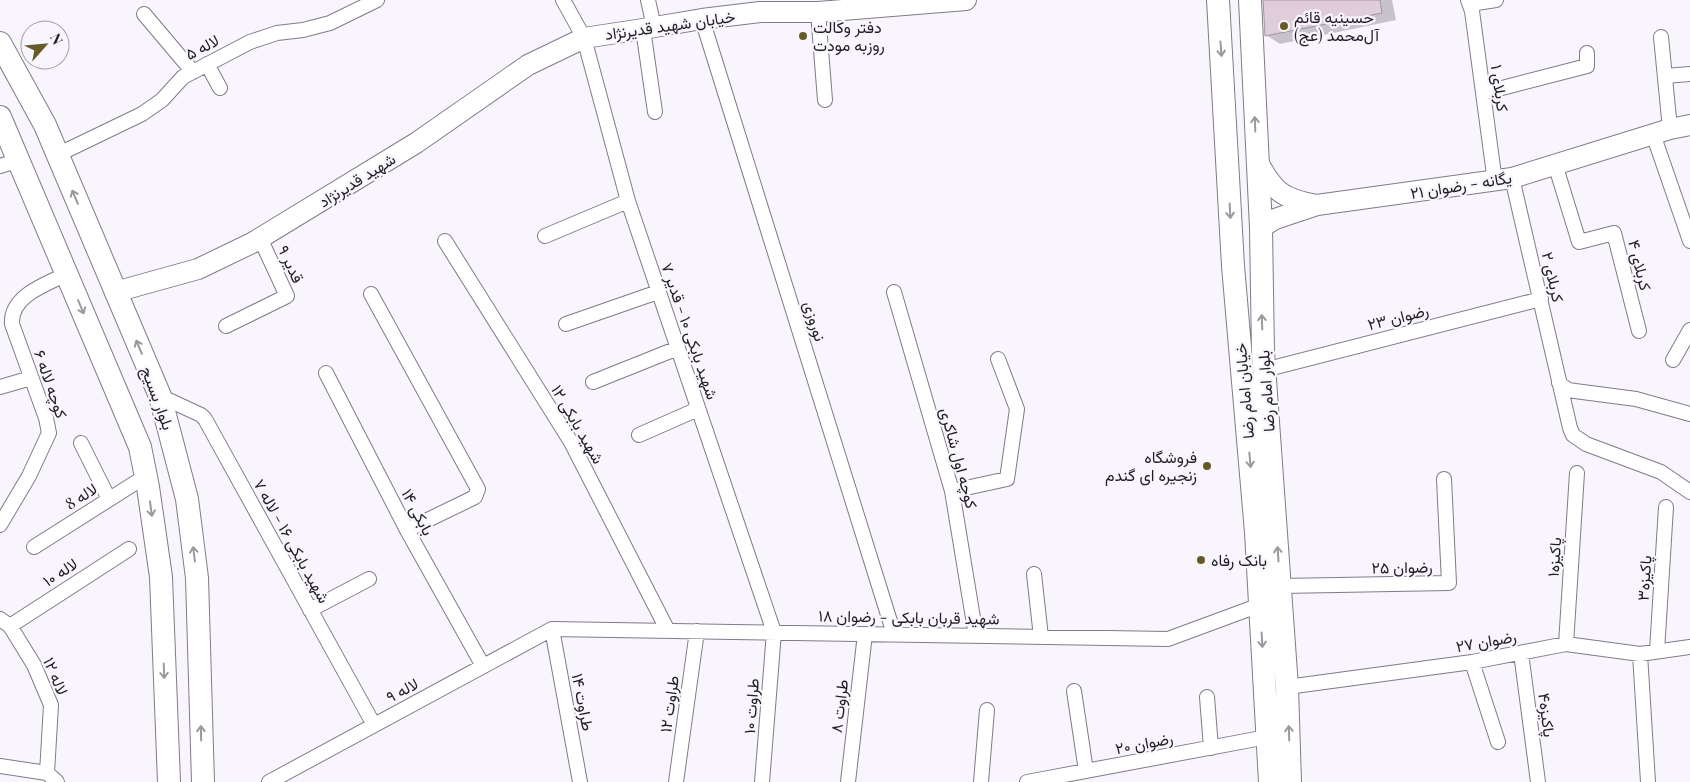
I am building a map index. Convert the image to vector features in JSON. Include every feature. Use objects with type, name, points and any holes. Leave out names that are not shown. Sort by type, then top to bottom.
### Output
[{"type":"main road","name":"خیابان امام رضا","points":[[1218,0],[1232,249],[1256,532],[1270,782]]},
{"type":"main road","name":"بلوار امام رضا","points":[[1250,0],[1264,370],[1281,586],[1290,782]]},
{"type":"main road","name":"بلوار بسیج","points":[[0,43],[45,125],[160,396],[187,499],[198,578],[203,782]]},
{"type":"main road","points":[[1224,101],[1254,100]]},
{"type":"main road","points":[[0,117],[10,163],[67,274],[140,447],[161,581],[169,782]]},
{"type":"main road","points":[[1232,249],[1260,237]]},
{"type":"main road","points":[[161,581],[198,578]]},
{"type":"street","name":"لاله ۵","points":[[57,155],[142,114],[162,100],[184,77],[250,42],[277,34],[330,23],[377,0]]},
{"type":"street","name":"شهید بابکی ۱۰ - قدیر ۷","points":[[562,0],[584,38],[628,201],[774,632]]},
{"type":"street","points":[[648,0],[655,112]]},
{"type":"street","name":"خيابان شهيد قديرنژاد","points":[[584,38],[702,19],[759,6],[818,12],[839,5],[966,0]]},
{"type":"street","points":[[1469,2],[1496,0]]},
{"type":"street","name":"کربلای ۱","points":[[1469,2],[1483,93],[1504,180]]},
{"type":"street","points":[[818,12],[825,100]]},
{"type":"street","points":[[144,14],[193,72]]},
{"type":"street","name":"نوروزی","points":[[702,19],[894,634]]},
{"type":"street","points":[[1661,37],[1665,76],[1662,132],[1685,210],[1690,241]]},
{"type":"street","name":"شهید قدیرنژاد","points":[[115,292],[198,269],[260,238],[416,143],[528,65],[584,38]]},
{"type":"street","points":[[1483,93],[1586,66],[1587,53]]},
{"type":"street","points":[[207,64],[220,88]]},
{"type":"street","points":[[1665,76],[1690,74]]},
{"type":"street","name":"یگانه - رضوان ۲۱","points":[[1260,237],[1275,219],[1317,204],[1504,180],[1690,125]]},
{"type":"street","points":[[1257,160],[1265,176],[1284,196],[1294,201],[1317,204]]},
{"type":"street","name":"کربلای ۴","points":[[1555,164],[1579,242],[1614,233],[1639,332]]},
{"type":"street","name":"کربلای ۲","points":[[1504,180],[1541,299],[1559,383],[1570,428],[1574,435],[1586,444],[1661,472],[1690,492]]},
{"type":"street","points":[[544,236],[628,201]]},
{"type":"street","name":"قدیر ۹","points":[[226,326],[287,296],[260,238]]},
{"type":"street","name":"شهید بابکی ۱۲","points":[[446,241],[571,442],[668,631]]},
{"type":"street","name":"کوچه لاله ۶","points":[[0,525],[30,476],[49,433],[46,418],[12,324],[11,314],[17,304],[36,290],[67,274]]},
{"type":"street","points":[[566,324],[658,292]]},
{"type":"street","name":"کوچه اول شاکری","points":[[894,292],[952,491],[976,636]]},
{"type":"street","points":[[371,294],[478,489],[475,497],[407,530]]},
{"type":"street","name":"رضوان ۲۳","points":[[1264,370],[1541,299]]},
{"type":"street","points":[[1673,360],[1690,330]]},
{"type":"street","points":[[593,382],[678,348]]},
{"type":"street","points":[[952,491],[1007,479],[1017,408],[998,359]]},
{"type":"street","name":"بابکی ۱۴","points":[[326,372],[407,530],[483,666]]},
{"type":"street","points":[[0,387],[31,378]]},
{"type":"street","points":[[1559,383],[1568,390],[1636,399],[1690,414]]},
{"type":"street","name":"شهید بابکی ۱۶ - لاله ۷","points":[[160,396],[201,415],[205,419],[374,725]]},
{"type":"street","points":[[639,435],[698,409]]},
{"type":"street","points":[[81,443],[109,499]]},
{"type":"street","name":"پاکیزه۱","points":[[1566,644],[1576,473]]},
{"type":"street","name":"لاله 8","points":[[34,547],[146,476]]},
{"type":"street","name":"رضوان ۲۵","points":[[1281,586],[1449,583],[1444,479]]},
{"type":"street","name":"پاکیزه۳","points":[[1657,651],[1666,507]]},
{"type":"street","name":"لاله ۱۰","points":[[5,622],[129,549]]},
{"type":"street","points":[[1034,574],[1041,637]]},
{"type":"street","points":[[310,610],[369,579]]},
{"type":"street","name":"شهید قربان بابکی - رضوان ۱۸","points":[[552,629],[1168,639],[1260,605]]},
{"type":"street","name":"لاله ۱۲","points":[[5,622],[34,665],[51,705],[52,778]]},
{"type":"street","name":"لاله ۹","points":[[270,782],[552,629]]},
{"type":"street","name":"طراوت ۱۴","points":[[552,629],[580,782]]},
{"type":"street","name":"طراوت ۱۲","points":[[676,782],[697,631]]},
{"type":"street","name":"طراوت ۱۰","points":[[762,782],[774,632]]},
{"type":"street","name":"طراوت ۸","points":[[848,782],[865,634]]},
{"type":"street","name":"رضوان ۲۷","points":[[1287,687],[1472,662],[1566,644],[1640,654],[1690,647]]},
{"type":"street","name":"پاکیزه۴","points":[[1521,653],[1538,782]]},
{"type":"street","points":[[1640,654],[1648,782]]},
{"type":"street","points":[[1472,662],[1498,742]]},
{"type":"street","points":[[1074,691],[1086,771]]},
{"type":"street","points":[[1207,697],[1210,748]]},
{"type":"street","points":[[981,782],[987,710]]},
{"type":"street","name":"رضوان ۲۰","points":[[1027,782],[1267,737]]},
{"type":"street","points":[[0,766],[52,778]]},
{"type":"street","points":[[1104,768],[1106,782]]},
{"type":"building","name":"حسینیه قائم آل‌محمد (عج)","points":[[1263,0],[1380,0],[1382,13],[1265,36]]},
{"type":"place","name":"حسینیه قائم آل‌محمد (عج)","points":[[1284,26]]},
{"type":"place","name":"دفتر وکالت روزبه مودت","points":[[803,36]]},
{"type":"place","name":"فروشگاه زنجیره ای گندم","points":[[1207,466]]},
{"type":"place","name":"بانک رفاه","points":[[1201,560]]}]
